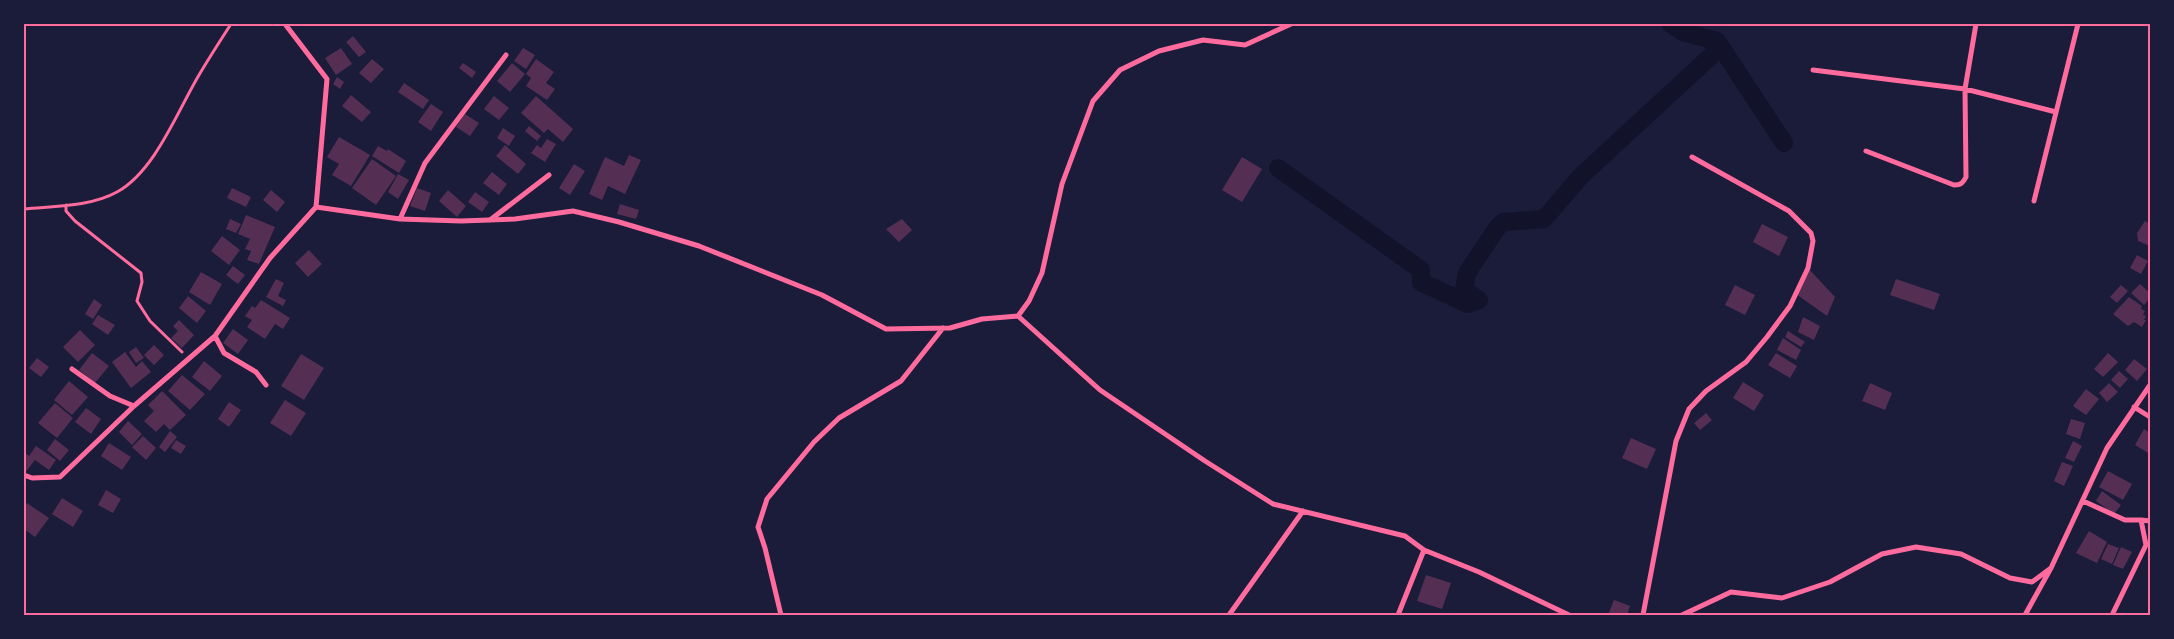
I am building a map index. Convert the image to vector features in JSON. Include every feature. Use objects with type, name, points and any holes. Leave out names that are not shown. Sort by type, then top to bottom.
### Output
[{"type":"street","points":[[24,475],[32,478],[60,477],[134,406],[190,359],[215,336],[270,258],[316,207],[327,79],[285,24]]},
{"type":"street","points":[[1018,316],[1029,301],[1042,273],[1062,184],[1093,101],[1120,70],[1159,51],[1203,40],[1245,44],[1292,24]]},
{"type":"street","points":[[1866,151],[1954,185],[1960,185],[1966,177],[1965,89],[1976,24]]},
{"type":"street","points":[[2034,201],[2078,24]]},
{"type":"street","points":[[400,219],[425,163],[506,55]]},
{"type":"street","points":[[1813,70],[1965,89],[2056,112]]},
{"type":"street","points":[[1643,615],[1676,441],[1688,409],[1706,391],[1746,362],[1767,338],[1790,306],[1808,268],[1814,241],[1811,233],[1789,211],[1692,157]]},
{"type":"street","points":[[490,220],[549,175]]},
{"type":"street","points":[[316,207],[400,219],[516,220],[573,211],[619,222],[698,246],[822,295],[886,328],[950,328],[982,319],[1018,316],[1100,390],[1205,461],[1273,504],[1405,536],[1424,550],[1479,572],[1569,615]]},
{"type":"street","points":[[781,615],[758,527],[767,499],[814,442],[838,418],[901,381],[943,328]]},
{"type":"street","points":[[215,336],[224,353],[256,372],[266,385]]},
{"type":"street","points":[[72,369],[110,396],[134,406]]},
{"type":"street","points":[[2025,615],[2051,568],[2107,448],[2150,385]]},
{"type":"street","points":[[2134,407],[2150,417]]},
{"type":"street","points":[[2082,501],[2125,520],[2150,522]]},
{"type":"street","points":[[1229,615],[1303,511]]},
{"type":"street","points":[[2112,615],[2146,545],[2141,520]]},
{"type":"street","points":[[1682,615],[1730,592],[1782,598],[1830,582],[1882,554],[1916,547],[1961,554],[2010,578],[2032,582],[2051,568]]},
{"type":"street","points":[[1398,615],[1424,550]]},
{"type":"path","points":[[24,209],[83,203],[115,193],[131,183],[153,157],[199,75],[231,24]]},
{"type":"path","points":[[66,204],[66,211],[75,221],[141,273],[142,282],[137,301],[142,310],[166,338],[190,359]]},
{"type":"building","points":[[353,36],[366,52],[359,57],[346,42]]},
{"type":"building","points":[[341,48],[352,64],[336,75],[325,58]]},
{"type":"building","points":[[523,48],[535,55],[526,69],[514,61]]},
{"type":"building","points":[[372,59],[384,69],[371,83],[359,73]]},
{"type":"building","points":[[536,59],[554,72],[546,83],[555,89],[547,100],[526,86],[531,78],[526,74]]},
{"type":"building","points":[[463,63],[476,72],[472,78],[459,68]]},
{"type":"building","points":[[512,63],[525,74],[510,92],[497,81]]},
{"type":"building","points":[[337,77],[344,82],[340,89],[333,84]]},
{"type":"building","points":[[404,83],[429,100],[423,109],[398,92]]},
{"type":"building","points":[[351,95],[371,112],[362,122],[342,106]]},
{"type":"building","points":[[494,96],[509,108],[499,120],[484,109]]},
{"type":"building","points":[[536,96],[573,129],[563,142],[548,129],[544,133],[521,113]]},
{"type":"building","points":[[431,104],[443,112],[431,131],[418,122]]},
{"type":"building","points":[[465,114],[479,123],[470,136],[456,127]]},
{"type":"building","points":[[529,126],[541,136],[537,141],[525,131]]},
{"type":"building","points":[[503,128],[515,136],[509,146],[497,138]]},
{"type":"building","points":[[339,137],[370,155],[351,186],[332,175],[339,164],[327,157]]},
{"type":"building","points":[[547,139],[556,144],[545,162],[531,153],[537,145],[541,148]]},
{"type":"building","points":[[505,145],[526,164],[518,174],[496,156]]},
{"type":"building","points":[[378,146],[387,151],[388,149],[406,161],[399,173],[372,156]]},
{"type":"building","points":[[629,155],[641,160],[625,194],[608,186],[602,200],[589,194],[605,157],[624,166]]},
{"type":"building","points":[[1242,157],[1262,169],[1242,202],[1222,190]]},
{"type":"building","points":[[372,159],[396,176],[376,205],[352,188]]},
{"type":"building","points":[[574,164],[585,171],[570,195],[559,188]]},
{"type":"building","points":[[492,172],[507,184],[499,195],[483,183]]},
{"type":"building","points":[[398,174],[409,180],[398,199],[388,192]]},
{"type":"building","points":[[232,188],[251,197],[246,207],[227,198]]},
{"type":"building","points":[[417,188],[431,193],[425,211],[410,206]]},
{"type":"building","points":[[271,190],[285,202],[277,212],[263,200]]},
{"type":"building","points":[[448,190],[466,206],[457,217],[439,201]]},
{"type":"building","points":[[475,192],[489,202],[482,212],[468,202]]},
{"type":"building","points":[[620,204],[639,210],[636,219],[617,214]]},
{"type":"building","points":[[246,215],[275,227],[259,264],[247,260],[251,251],[245,249],[250,239],[238,234]]},
{"type":"building","points":[[230,219],[241,224],[236,233],[226,229]]},
{"type":"building","points":[[902,219],[912,230],[899,242],[886,229]]},
{"type":"building","points":[[2145,221],[2150,224],[2150,246],[2138,241],[2137,233]]},
{"type":"building","points":[[1762,224],[1788,237],[1779,256],[1753,242]]},
{"type":"building","points":[[222,236],[240,250],[229,265],[211,251]]},
{"type":"building","points":[[309,250],[322,264],[308,277],[295,263]]},
{"type":"building","points":[[2137,255],[2148,261],[2141,274],[2130,268]]},
{"type":"building","points":[[233,266],[245,275],[238,284],[226,275]]},
{"type":"building","points":[[1808,268],[1835,297],[1827,316],[1796,294]]},
{"type":"building","points":[[201,272],[222,284],[210,305],[189,292]]},
{"type":"building","points":[[276,279],[284,283],[278,296],[286,300],[283,306],[266,297]]},
{"type":"building","points":[[1896,279],[1940,294],[1934,310],[1890,295]]},
{"type":"building","points":[[2140,284],[2150,293],[2150,298],[2144,305],[2131,293]]},
{"type":"building","points":[[1735,285],[1755,295],[1745,315],[1725,305]]},
{"type":"building","points":[[2121,285],[2128,291],[2117,303],[2110,297]]},
{"type":"building","points":[[188,296],[206,311],[197,323],[179,308]]},
{"type":"building","points":[[2129,297],[2142,306],[2141,309],[2145,311],[2143,315],[2146,316],[2144,320],[2146,320],[2142,327],[2134,322],[2128,326],[2113,314]]},
{"type":"building","points":[[94,299],[102,305],[93,319],[85,314]]},
{"type":"building","points":[[261,300],[290,318],[283,329],[275,324],[265,339],[247,327],[252,320],[245,316],[252,306],[255,308]]},
{"type":"building","points":[[98,315],[115,325],[108,335],[92,324]]},
{"type":"building","points":[[1803,317],[1820,326],[1814,340],[1798,332]]},
{"type":"building","points":[[179,320],[194,335],[182,348],[171,338],[178,331],[173,326]]},
{"type":"building","points":[[233,329],[248,340],[238,354],[223,343]]},
{"type":"building","points":[[80,330],[95,345],[78,362],[63,347]]},
{"type":"building","points":[[1788,331],[1805,342],[1801,347],[1785,337]]},
{"type":"building","points":[[1783,338],[1801,350],[1796,360],[1777,350]]},
{"type":"building","points":[[154,345],[164,355],[154,365],[144,355]]},
{"type":"building","points":[[136,347],[144,358],[136,363],[129,352]]},
{"type":"building","points":[[125,352],[136,367],[142,361],[151,372],[131,388],[112,362]]},
{"type":"building","points":[[92,353],[109,366],[95,383],[79,370]]},
{"type":"building","points":[[1776,353],[1797,366],[1790,378],[1768,365]]},
{"type":"building","points":[[2108,353],[2118,362],[2103,377],[2094,369]]},
{"type":"building","points":[[301,354],[324,368],[304,400],[281,386]]},
{"type":"building","points":[[37,358],[49,367],[41,377],[29,368]]},
{"type":"building","points":[[2134,359],[2147,369],[2137,381],[2125,370]]},
{"type":"building","points":[[204,361],[222,376],[210,391],[192,377]]},
{"type":"building","points":[[2119,371],[2128,379],[2120,388],[2111,380]]},
{"type":"building","points":[[182,375],[205,394],[190,410],[168,391]]},
{"type":"building","points":[[69,381],[88,397],[72,415],[54,400]]},
{"type":"building","points":[[1743,382],[1764,395],[1754,411],[1733,398]]},
{"type":"building","points":[[1870,383],[1892,393],[1885,410],[1862,401]]},
{"type":"building","points":[[2109,383],[2118,392],[2107,402],[2099,393]]},
{"type":"building","points":[[2086,389],[2099,399],[2086,415],[2073,406]]},
{"type":"building","points":[[162,391],[186,415],[170,430],[164,424],[156,432],[144,421],[154,411],[148,405]]},
{"type":"building","points":[[285,400],[306,413],[291,436],[270,423]]},
{"type":"building","points":[[229,402],[241,410],[229,427],[218,419]]},
{"type":"building","points":[[55,403],[73,418],[57,438],[38,423]]},
{"type":"building","points":[[86,408],[101,419],[91,434],[75,422]]},
{"type":"building","points":[[1706,413],[1712,420],[1700,430],[1694,423]]},
{"type":"building","points":[[2071,419],[2085,423],[2080,439],[2066,434]]},
{"type":"building","points":[[128,421],[142,434],[132,445],[119,432]]},
{"type":"building","points":[[2144,429],[2150,433],[2150,454],[2135,445]]},
{"type":"building","points":[[170,431],[177,437],[165,452],[159,447]]},
{"type":"building","points":[[143,436],[156,448],[146,460],[132,447]]},
{"type":"building","points":[[1631,438],[1656,449],[1647,469],[1622,458]]},
{"type":"building","points":[[55,439],[69,450],[60,461],[47,450]]},
{"type":"building","points":[[176,440],[186,446],[181,454],[171,448]]},
{"type":"building","points":[[2073,441],[2082,446],[2074,462],[2065,458]]},
{"type":"building","points":[[109,443],[131,457],[122,470],[101,456]]},
{"type":"building","points":[[36,446],[56,460],[49,470],[35,460],[25,473],[24,452],[29,456]]},
{"type":"building","points":[[2062,462],[2073,466],[2064,486],[2054,481]]},
{"type":"building","points":[[2108,471],[2132,484],[2123,500],[2099,487]]},
{"type":"building","points":[[106,490],[121,499],[113,513],[98,505]]},
{"type":"building","points":[[2102,491],[2121,505],[2114,514],[2096,501]]},
{"type":"building","points":[[62,498],[83,511],[73,527],[52,514]]},
{"type":"building","points":[[27,503],[49,518],[35,537],[24,529],[24,507]]},
{"type":"building","points":[[2089,531],[2107,542],[2097,563],[2076,553]]},
{"type":"building","points":[[2108,544],[2119,548],[2112,564],[2101,559]]},
{"type":"building","points":[[2121,547],[2132,552],[2123,569],[2113,565]]},
{"type":"building","points":[[1426,575],[1451,583],[1442,609],[1417,601]]},
{"type":"building","points":[[1614,600],[1630,606],[1627,615],[1608,615]]},
{"type":"waterway","points":[[1671,24],[1683,32],[1717,41],[1784,143]]},
{"type":"waterway","points":[[1278,168],[1421,270],[1421,282],[1468,304],[1479,300],[1464,290],[1467,273],[1497,228],[1503,222],[1544,219],[1581,176],[1713,54],[1717,41]]}]
